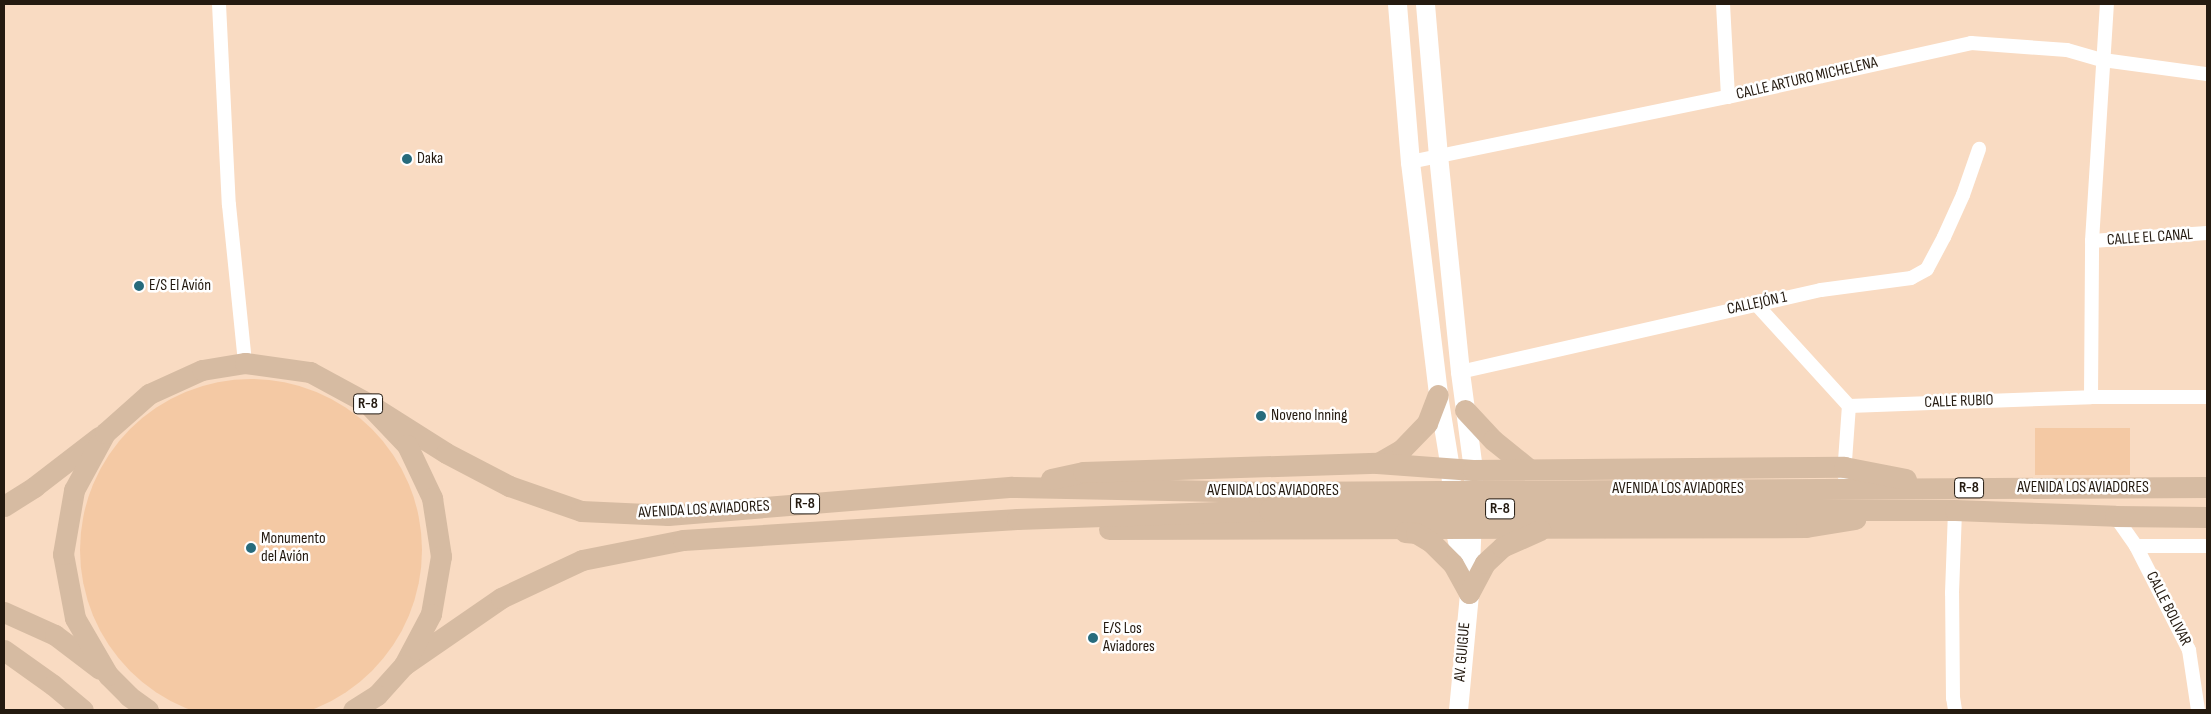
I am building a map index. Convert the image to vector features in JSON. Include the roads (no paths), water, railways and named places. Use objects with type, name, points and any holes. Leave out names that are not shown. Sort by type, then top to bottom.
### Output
[{"type":"main road","points":[[1397,4],[1410,162],[1438,394],[1450,468],[1463,527]]},
{"type":"main road","points":[[1425,4],[1460,372],[1473,470],[1463,527]]},
{"type":"main road","name":"R-8","points":[[4,506],[34,487],[105,433],[149,394],[202,370],[245,363],[310,372],[367,403],[407,446],[428,489],[432,498],[441,556],[431,614],[404,666],[372,703],[353,710]]},
{"type":"main road","points":[[1377,463],[1402,449],[1427,423],[1438,394]]},
{"type":"main road","name":"AVENIDA LOS AVIADORES","points":[[367,403],[446,453],[509,486],[581,511],[668,515],[1012,487],[1270,501],[1731,499],[1916,510],[2207,518]]},
{"type":"main road","points":[[1465,410],[1493,440],[1529,469]]},
{"type":"main road","name":"R-8","points":[[105,433],[74,490],[63,554],[75,618],[108,675]]},
{"type":"main road","name":"R-8","points":[[1012,487],[1083,472],[1377,463],[1450,468]]},
{"type":"main road","points":[[1450,468],[1473,470],[1844,467],[1955,488]]},
{"type":"main road","name":"AVENIDA LOS AVIADORES","points":[[1731,499],[1843,488],[2207,487]]},
{"type":"main road","name":"AVENIDA LOS AVIADORES","points":[[404,666],[500,598],[582,560],[683,540],[1270,501]]},
{"type":"main road","name":"R-8","points":[[1463,527],[1806,527],[1916,510]]},
{"type":"main road","points":[[1016,519],[1109,529],[1463,527]]},
{"type":"main road","points":[[1469,594],[1485,563],[1502,547],[1550,526]]},
{"type":"main road","name":"AV. GUIGUE","points":[[1458,710],[1469,594],[1463,527]]},
{"type":"main road","points":[[1383,528],[1416,534],[1431,542],[1453,564],[1469,594]]},
{"type":"main road","name":"R-8","points":[[4,612],[55,635],[108,675],[129,696],[148,710]]},
{"type":"main road","points":[[4,650],[53,685],[83,710]]},
{"type":"street","points":[[219,4],[229,205],[245,363]]},
{"type":"street","points":[[1723,4],[1728,97]]},
{"type":"street","points":[[2091,397],[2092,241],[2107,4]]},
{"type":"street","name":"CALLE ARTURO MICHELENA","points":[[1410,162],[1728,97],[1971,42],[2066,50],[2103,60],[2207,74]]},
{"type":"street","name":"CALLEJÓN 1","points":[[1460,372],[1821,290],[1911,278],[1927,269],[1963,195],[1979,149]]},
{"type":"street","name":"CALLE EL CANAL","points":[[2092,241],[2207,233]]},
{"type":"street","points":[[1756,304],[1849,406],[1843,488]]},
{"type":"street","name":"CALLE RUBIO","points":[[1849,406],[2091,397],[2207,397]]},
{"type":"street","points":[[1955,510],[1952,593],[1953,698],[1955,710]]},
{"type":"street","name":"CALLE BOLIVAR","points":[[2115,516],[2136,546],[2189,650],[2193,664],[2198,710]]},
{"type":"street","points":[[2136,546],[2207,546]]},
{"type":"street","points":[[2193,664],[2207,664]]},
{"type":"place","name":"Daka","points":[[407,159]]},
{"type":"place","name":"E/S El Avión","points":[[139,286]]},
{"type":"place","name":"Noveno Inning","points":[[1261,416]]},
{"type":"place","name":"Monumento del Avión","points":[[251,548]]},
{"type":"place","name":"E/S Los Aviadores","points":[[1093,638]]}]
